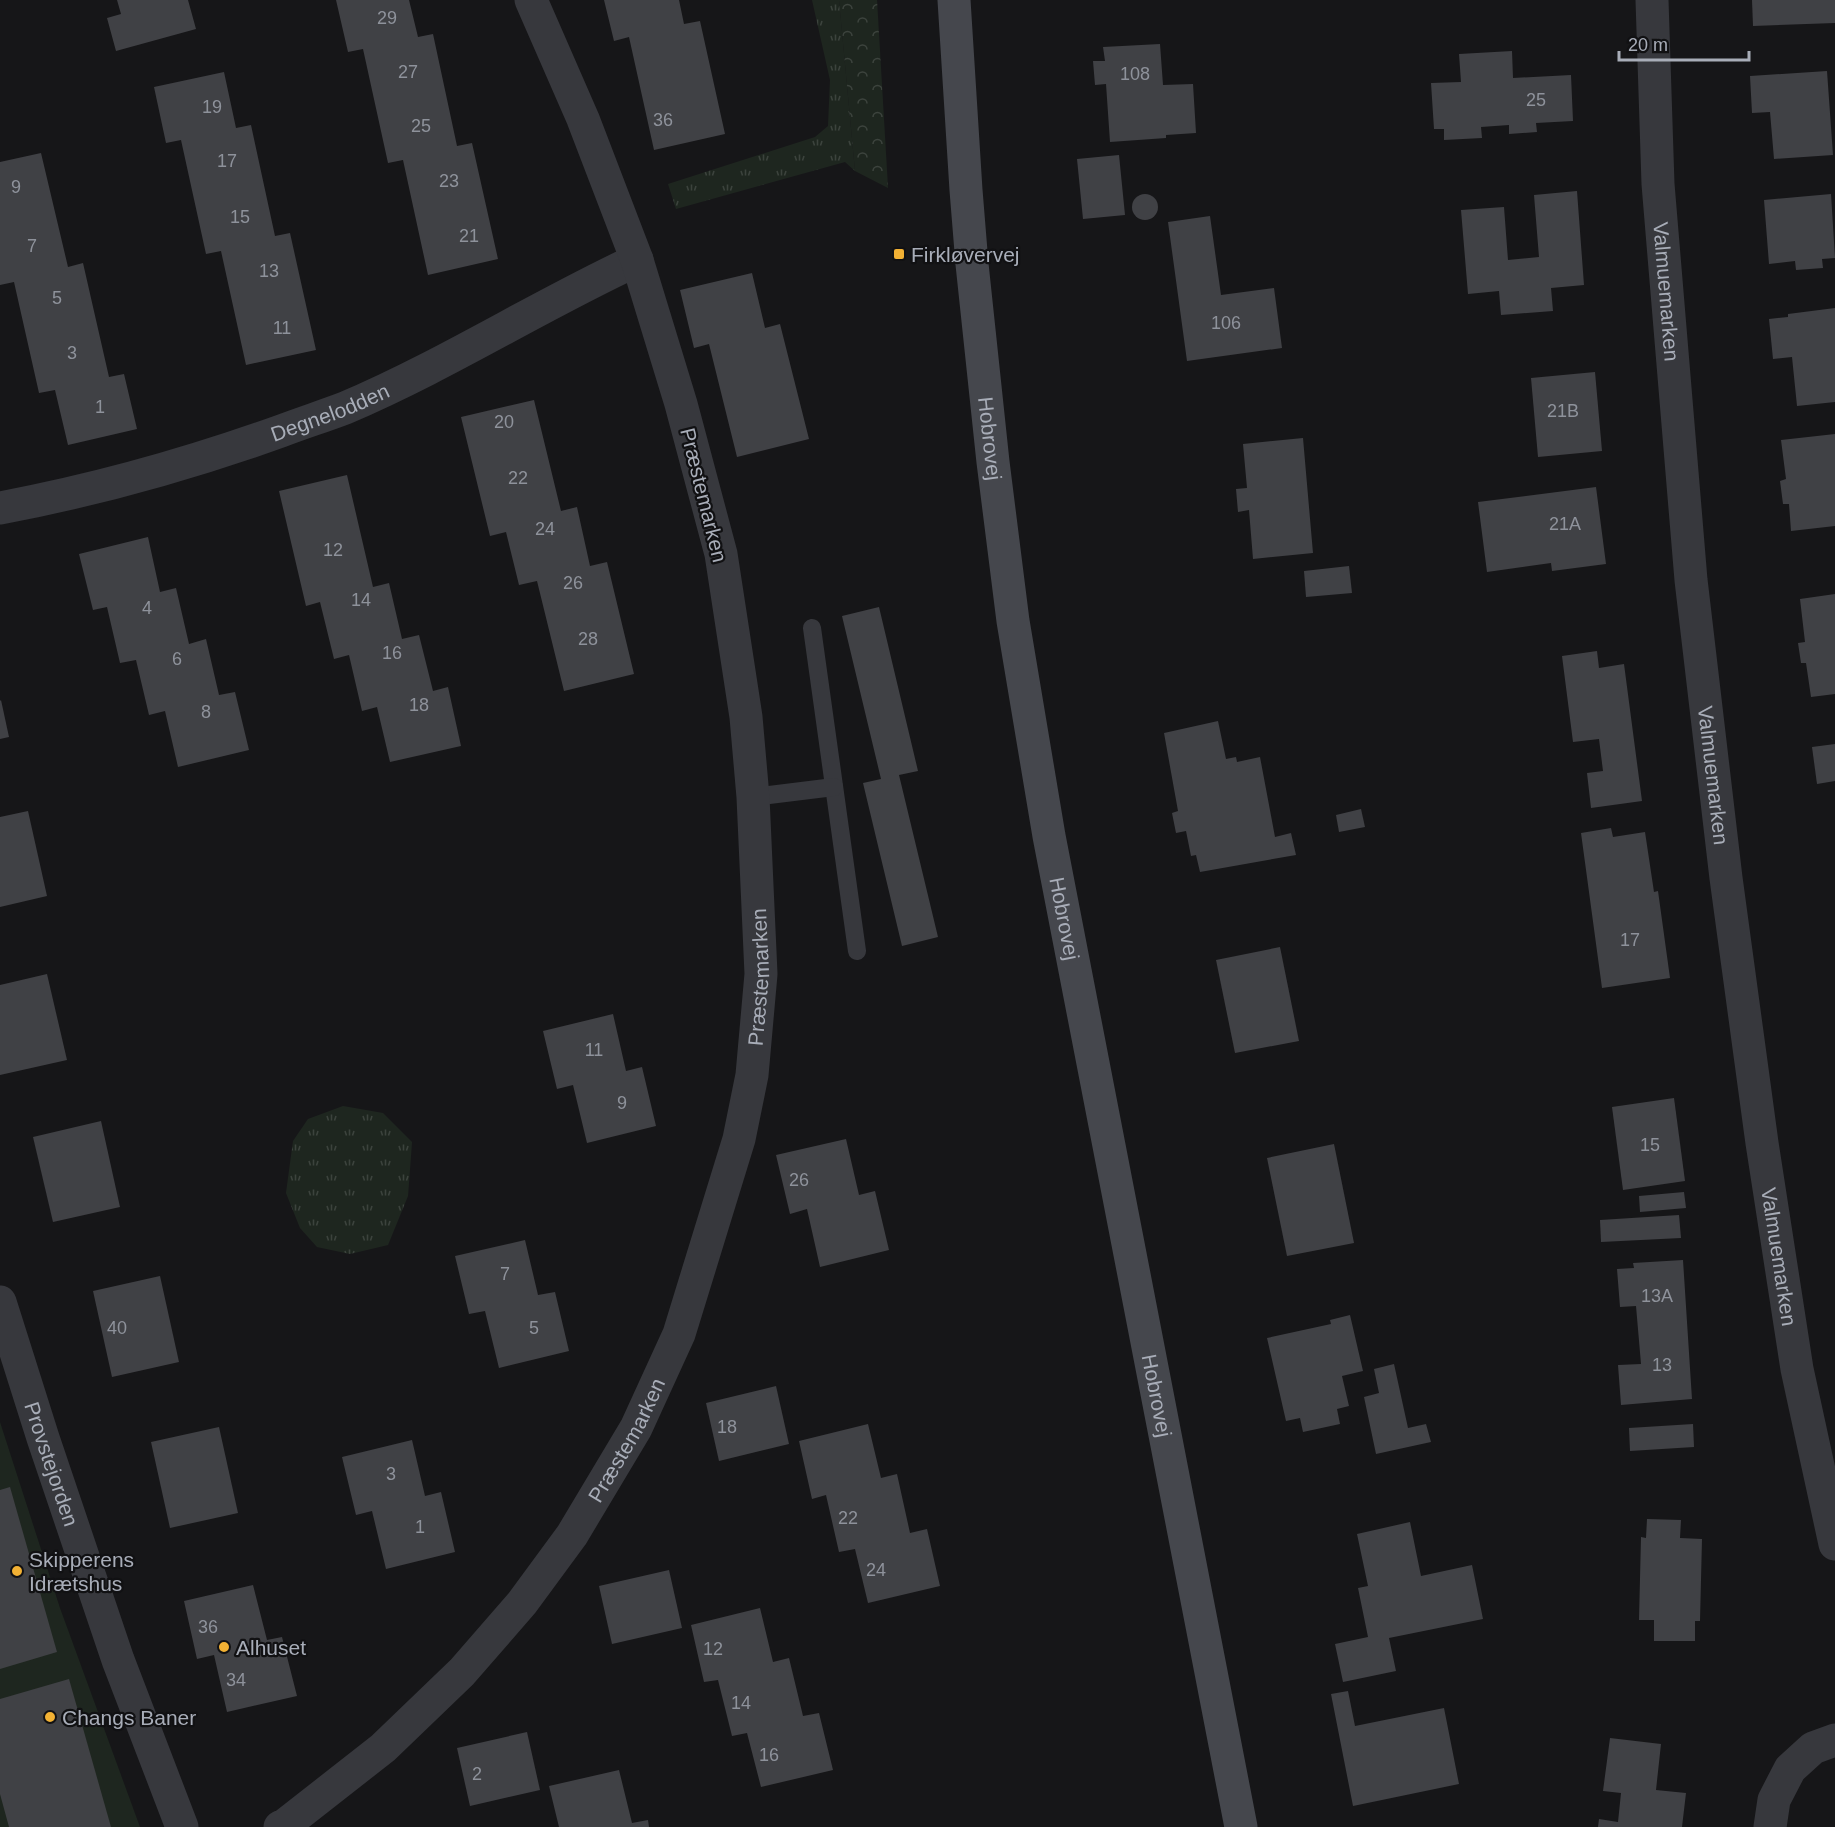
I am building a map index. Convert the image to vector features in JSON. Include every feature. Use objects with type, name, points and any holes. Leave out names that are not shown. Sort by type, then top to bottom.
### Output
[{"type":"main road","name":"Hobrovej","points":[[954,0],[972,264],[993,462],[1014,621],[1049,836],[1241,1827]]},
{"type":"street","name":"Præstemarken","points":[[280,1827],[383,1748],[462,1672],[522,1604],[572,1535],[623,1452],[679,1334],[739,1139],[752,1075],[761,974],[753,797],[746,717],[721,554],[681,404],[637,260],[584,119],[531,0]]},
{"type":"street","name":"Valmuemarken","points":[[1652,0],[1661,231],[1691,580],[1726,878],[1761,1143],[1795,1358],[1835,1544]]},
{"type":"street","name":"Degnelodden","points":[[0,508],[151,474],[248,443],[345,408],[451,357],[637,260]]},
{"type":"street","name":"Provstejorden","points":[[0,1302],[43,1438],[115,1649],[182,1827]]},
{"type":"street","points":[[1770,1827],[1774,1800],[1790,1769],[1814,1748],[1835,1740]]},
{"type":"lane","points":[[812,628],[857,951]]},
{"type":"lane","points":[[753,797],[834,787]]},
{"type":"green space","points":[[812,0],[839,0],[855,171],[845,162],[676,209],[668,184],[815,137],[828,126],[830,80]]},
{"type":"green space","points":[[839,0],[877,0],[888,188],[855,171]]},
{"type":"green space","points":[[343,1106],[383,1113],[412,1142],[408,1196],[388,1245],[350,1254],[317,1247],[300,1228],[286,1193],[293,1141],[308,1119]]},
{"type":"green space","name":"Changs Baner","points":[[0,1422],[60,1608],[140,1827],[0,1827]]},
{"type":"building","points":[[117,0],[188,0],[196,29],[116,51],[107,18],[121,14]]},
{"type":"building","points":[[336,0],[409,0],[418,37],[433,34],[457,146],[472,143],[498,259],[428,275],[403,160],[388,163],[363,49],[348,52]]},
{"type":"building","points":[[604,0],[679,0],[684,24],[700,21],[725,134],[654,150],[629,37],[614,41]]},
{"type":"building","points":[[1752,0],[1835,0],[1835,23],[1753,26]]},
{"type":"building","points":[[1160,44],[1163,85],[1193,84],[1196,133],[1166,135],[1166,138],[1110,142],[1106,84],[1095,85],[1093,61],[1105,61],[1103,47]]},
{"type":"building","points":[[1512,51],[1513,78],[1571,75],[1573,121],[1536,123],[1537,132],[1509,134],[1509,125],[1481,127],[1482,138],[1444,140],[1444,129],[1434,129],[1431,83],[1461,82],[1459,54]]},
{"type":"building","points":[[1827,71],[1833,155],[1774,159],[1770,112],[1752,113],[1750,76]]},
{"type":"building","points":[[224,72],[236,128],[251,125],[275,236],[290,233],[316,350],[246,365],[221,251],[206,254],[181,140],[166,143],[154,87]]},
{"type":"building","points":[[41,153],[68,267],[83,263],[109,377],[124,374],[137,429],[68,445],[55,390],[39,393],[14,282],[0,285],[0,162]]},
{"type":"building","points":[[1119,155],[1125,215],[1083,219],[1077,159]]},
{"type":"building","points":[[1577,191],[1584,285],[1551,288],[1553,311],[1501,315],[1499,291],[1468,294],[1461,210],[1504,207],[1508,260],[1539,257],[1534,195]]},
{"type":"building","points":[[1145,194],[1154,198],[1158,207],[1154,216],[1145,220],[1136,216],[1132,207],[1136,198]]},
{"type":"building","points":[[1831,194],[1835,258],[1822,259],[1823,268],[1796,270],[1795,261],[1769,264],[1764,200]]},
{"type":"building","points":[[1210,216],[1221,295],[1274,288],[1282,348],[1187,361],[1168,222]]},
{"type":"building","points":[[752,273],[765,328],[780,324],[809,439],[737,457],[709,344],[694,348],[680,290]]},
{"type":"building","points":[[1835,308],[1835,402],[1797,406],[1792,357],[1773,359],[1769,319],[1788,317],[1788,314]]},
{"type":"building","points":[[1595,372],[1602,451],[1538,457],[1531,378]]},
{"type":"building","points":[[534,400],[561,511],[577,507],[590,566],[607,562],[634,674],[564,691],[537,581],[519,585],[506,532],[490,536],[461,417]]},
{"type":"building","points":[[1835,434],[1835,526],[1791,531],[1789,504],[1783,504],[1780,481],[1786,479],[1781,440]]},
{"type":"building","points":[[1303,438],[1313,553],[1253,559],[1249,510],[1238,512],[1236,489],[1247,488],[1243,444]]},
{"type":"building","points":[[347,475],[373,587],[389,583],[402,639],[419,635],[433,691],[448,687],[461,746],[390,762],[377,707],[362,711],[349,655],[334,659],[320,602],[306,606],[279,491]]},
{"type":"building","points":[[1596,487],[1606,564],[1552,571],[1551,563],[1487,572],[1478,502]]},
{"type":"building","points":[[148,537],[160,592],[176,588],[189,644],[206,639],[219,695],[235,692],[249,750],[178,767],[165,711],[149,715],[136,660],[120,663],[107,607],[93,610],[79,554]]},
{"type":"building","points":[[1349,566],[1352,593],[1306,597],[1304,571]]},
{"type":"building","points":[[1835,594],[1835,694],[1811,697],[1806,663],[1801,663],[1798,643],[1805,642],[1800,599]]},
{"type":"building","points":[[879,607],[918,771],[899,775],[938,937],[902,946],[863,783],[881,779],[842,616]]},
{"type":"building","points":[[1597,651],[1599,668],[1624,664],[1642,801],[1591,808],[1587,773],[1603,771],[1599,739],[1573,742],[1562,656]]},
{"type":"building","points":[[0,701],[9,737],[0,739]]},
{"type":"building","points":[[1218,721],[1226,759],[1236,757],[1237,762],[1260,757],[1275,837],[1291,833],[1296,855],[1200,872],[1196,855],[1191,856],[1186,831],[1176,833],[1172,813],[1178,811],[1164,733]]},
{"type":"building","points":[[1835,744],[1835,781],[1817,784],[1812,747]]},
{"type":"building","points":[[1361,809],[1365,827],[1339,832],[1336,815]]},
{"type":"building","points":[[28,811],[47,896],[0,907],[0,817]]},
{"type":"building","points":[[1611,828],[1613,837],[1645,832],[1654,892],[1658,891],[1670,978],[1602,988],[1581,833]]},
{"type":"building","points":[[1280,947],[1299,1041],[1235,1053],[1216,960]]},
{"type":"building","points":[[47,974],[67,1060],[0,1075],[0,985]]},
{"type":"building","points":[[613,1014],[626,1071],[642,1067],[656,1126],[587,1143],[573,1085],[557,1089],[543,1031]]},
{"type":"building","points":[[1674,1098],[1685,1181],[1623,1190],[1612,1107]]},
{"type":"building","points":[[101,1121],[120,1207],[53,1222],[33,1137]]},
{"type":"building","points":[[846,1139],[859,1195],[875,1191],[889,1250],[820,1267],[807,1209],[790,1214],[776,1155]]},
{"type":"building","points":[[1334,1144],[1354,1243],[1287,1256],[1267,1158]]},
{"type":"building","points":[[1684,1192],[1686,1208],[1640,1212],[1639,1196]]},
{"type":"building","points":[[1679,1215],[1681,1238],[1601,1242],[1600,1220]]},
{"type":"building","points":[[525,1240],[538,1295],[555,1292],[569,1351],[499,1368],[485,1311],[469,1314],[455,1256]]},
{"type":"building","points":[[1683,1260],[1692,1399],[1621,1405],[1618,1365],[1641,1364],[1636,1306],[1620,1307],[1617,1269],[1634,1268],[1633,1263]]},
{"type":"building","points":[[160,1276],[179,1362],[112,1377],[93,1291]]},
{"type":"building","points":[[1350,1315],[1363,1371],[1342,1376],[1349,1406],[1337,1409],[1340,1424],[1303,1432],[1300,1418],[1286,1421],[1267,1338],[1331,1324],[1330,1320]]},
{"type":"building","points":[[1394,1364],[1408,1428],[1426,1424],[1431,1442],[1376,1454],[1364,1397],[1379,1393],[1374,1369]]},
{"type":"building","points":[[776,1386],[789,1444],[719,1461],[706,1403]]},
{"type":"building","points":[[868,1424],[881,1478],[897,1474],[910,1533],[927,1529],[940,1586],[868,1603],[855,1549],[839,1552],[826,1495],[812,1499],[799,1441]]},
{"type":"building","points":[[1693,1424],[1694,1447],[1630,1451],[1629,1428]]},
{"type":"building","points":[[219,1427],[238,1513],[170,1528],[151,1442]]},
{"type":"building","points":[[412,1440],[425,1496],[441,1492],[455,1552],[386,1569],[372,1511],[356,1515],[342,1457]]},
{"type":"building","name":"Skipperens Idrætshus","points":[[10,1487],[57,1652],[0,1669],[0,1490]]},
{"type":"building","points":[[1647,1519],[1681,1520],[1680,1538],[1702,1539],[1700,1621],[1695,1621],[1695,1641],[1654,1641],[1654,1620],[1639,1620],[1641,1537],[1646,1538]]},
{"type":"building","points":[[1410,1522],[1421,1576],[1472,1565],[1483,1619],[1389,1638],[1396,1671],[1343,1682],[1335,1644],[1368,1637],[1358,1588],[1368,1586],[1357,1534]]},
{"type":"building","points":[[669,1570],[682,1628],[612,1644],[599,1586]]},
{"type":"building","points":[[253,1585],[267,1640],[282,1637],[297,1696],[227,1712],[214,1655],[197,1659],[184,1601]]},
{"type":"building","points":[[760,1608],[773,1662],[789,1658],[803,1716],[819,1713],[833,1770],[761,1787],[747,1733],[732,1736],[718,1680],[704,1682],[691,1625]]},
{"type":"building","points":[[69,1679],[111,1827],[9,1827],[0,1794],[0,1699]]},
{"type":"building","points":[[1348,1691],[1355,1726],[1444,1708],[1459,1784],[1353,1806],[1331,1694]]},
{"type":"building","points":[[527,1732],[540,1790],[470,1806],[457,1748]]},
{"type":"building","points":[[1610,1738],[1661,1744],[1656,1790],[1686,1793],[1682,1827],[1598,1827],[1599,1819],[1618,1822],[1621,1793],[1603,1791]]},
{"type":"building","points":[[619,1770],[632,1823],[648,1820],[649,1827],[559,1827],[549,1786]]},
{"type":"place","name":"Firkløvervej","points":[[899,254]]},
{"type":"place","name":"Skipperens Idrætshus","points":[[17,1571]]},
{"type":"place","name":"Alhuset","points":[[224,1647]]},
{"type":"place","name":"Changs Baner","points":[[50,1717]]}]
